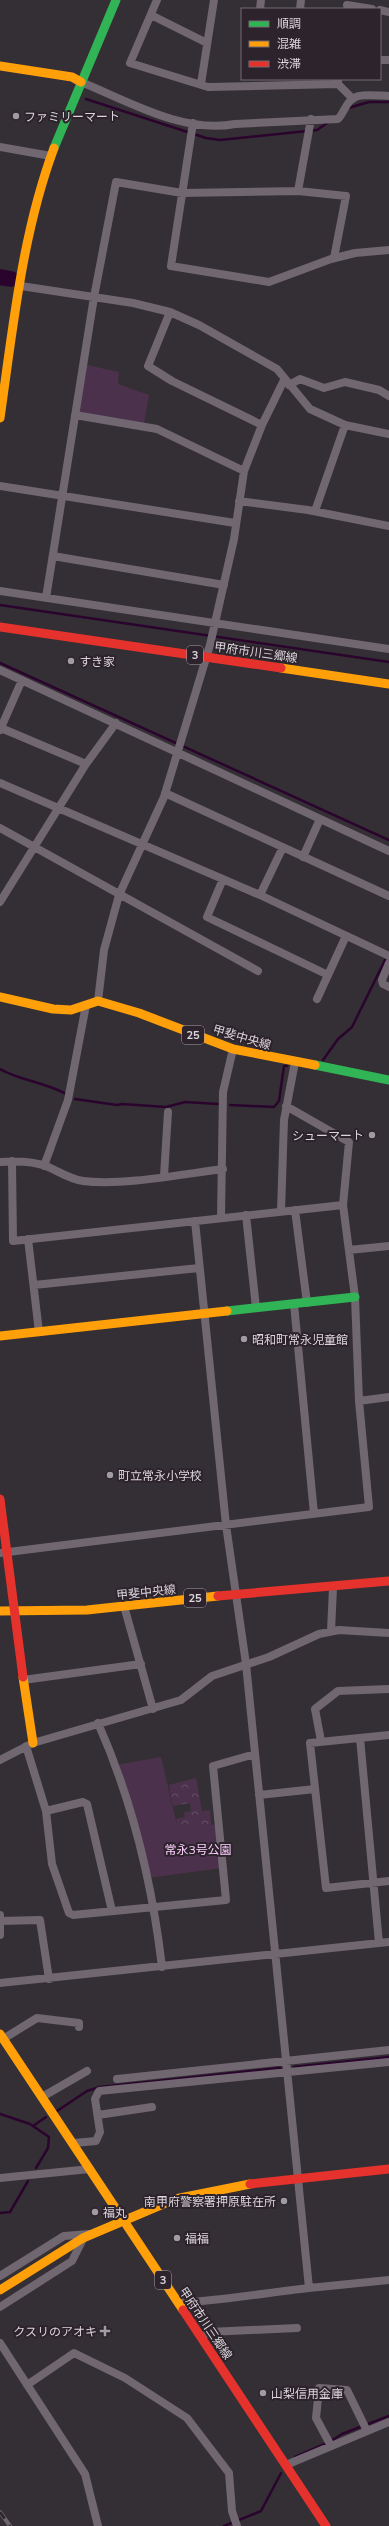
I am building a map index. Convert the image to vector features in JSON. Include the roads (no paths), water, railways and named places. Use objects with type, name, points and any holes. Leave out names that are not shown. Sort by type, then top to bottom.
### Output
[{"type":"main road","points":[[0,418],[32,225],[50,156],[116,0]]},
{"type":"main road","points":[[0,66],[72,77],[81,82]]},
{"type":"main road","name":"甲府市川三郷線","points":[[0,627],[389,684]]},
{"type":"main road","points":[[0,997],[53,1010],[71,1010],[98,1001]]},
{"type":"main road","name":"甲斐中央線","points":[[98,1001],[139,1013],[232,1049],[389,1080]]},
{"type":"main road","points":[[0,1336],[355,1297]]},
{"type":"main road","points":[[0,1498],[3,1553],[23,1680],[29,1745]]},
{"type":"main road","name":"甲斐中央線","points":[[0,1611],[68,1612],[235,1593],[333,1588],[389,1581]]},
{"type":"main road","name":"甲府市川三郷線","points":[[2,2036],[326,2526]]},
{"type":"main road","points":[[0,2290],[61,2250],[83,2238],[176,2199],[204,2191],[299,2178],[389,2169]]},
{"type":"street","points":[[158,0],[130,63],[208,87],[249,82],[338,82],[353,98]]},
{"type":"street","points":[[201,84],[214,0]]},
{"type":"street","points":[[348,5],[366,8]]},
{"type":"street","points":[[151,15],[208,43]]},
{"type":"street","points":[[81,82],[151,111],[193,123],[218,127],[310,119],[338,119],[344,113],[349,101],[357,96],[389,96]]},
{"type":"street","points":[[298,191],[310,119]]},
{"type":"street","points":[[193,123],[171,266],[269,282],[334,258],[389,250]]},
{"type":"street","points":[[0,147],[50,156]]},
{"type":"street","points":[[46,598],[94,297],[116,182],[182,193],[298,191],[346,196],[334,258]]},
{"type":"street","points":[[21,286],[132,303],[170,312],[199,325],[277,369],[310,409],[345,425],[389,434]]},
{"type":"street","points":[[170,312],[148,366],[172,381],[262,425]]},
{"type":"street","points":[[98,1001],[104,950],[119,895],[165,792],[207,657],[224,585],[244,471],[262,425],[287,382],[300,379],[324,388],[345,382],[379,390],[389,396]]},
{"type":"street","points":[[75,415],[157,429],[244,471]]},
{"type":"street","points":[[315,511],[345,425]]},
{"type":"street","points":[[0,486],[235,523]]},
{"type":"street","points":[[238,501],[315,511],[389,526]]},
{"type":"street","points":[[53,556],[224,585]]},
{"type":"street","points":[[0,591],[389,649]]},
{"type":"street","points":[[0,670],[116,723],[179,747],[320,819],[389,851]]},
{"type":"street","points":[[22,680],[0,729],[86,764]]},
{"type":"street","points":[[0,902],[33,846],[59,809],[86,764],[116,723]]},
{"type":"street","points":[[0,783],[260,895],[389,956]]},
{"type":"street","points":[[165,792],[389,896]]},
{"type":"street","points":[[303,857],[320,819]]},
{"type":"street","points":[[0,828],[258,971]]},
{"type":"street","points":[[260,895],[283,847]]},
{"type":"street","points":[[222,879],[207,918],[328,975]]},
{"type":"street","points":[[318,999],[346,936]]},
{"type":"street","points":[[389,963],[382,980],[383,984],[389,987]]},
{"type":"street","points":[[44,1166],[68,1100],[86,1005]]},
{"type":"street","points":[[221,1217],[223,1169],[223,1092],[232,1049]]},
{"type":"street","points":[[281,1212],[286,1106],[295,1062]]},
{"type":"street","points":[[3,1553],[369,1507],[359,1401],[355,1297],[343,1205],[349,1142],[286,1106]]},
{"type":"street","points":[[164,1176],[168,1112]]},
{"type":"street","points":[[0,1162],[12,1161],[44,1166],[64,1176],[83,1181],[124,1180],[223,1169]]},
{"type":"street","points":[[12,1161],[13,1241],[221,1217],[343,1205]]},
{"type":"street","points":[[295,1210],[307,1302]]},
{"type":"street","points":[[246,1215],[256,1308]]},
{"type":"street","points":[[195,1220],[203,1314],[226,1525],[246,1664],[274,1954],[288,2072],[309,2288]]},
{"type":"street","points":[[28,1239],[39,1332]]},
{"type":"street","points":[[349,1250],[389,1246]]},
{"type":"street","points":[[34,1286],[199,1268]]},
{"type":"street","points":[[294,1304],[314,1514]]},
{"type":"street","points":[[359,1401],[389,1397]]},
{"type":"street","points":[[332,1631],[333,1588]]},
{"type":"street","points":[[124,1606],[153,1709]]},
{"type":"street","points":[[0,1760],[29,1745],[98,1723],[181,1700],[212,1676],[332,1631],[389,1633]]},
{"type":"street","points":[[23,1680],[141,1664]]},
{"type":"street","points":[[321,1741],[315,1709],[338,1691],[389,1689]]},
{"type":"street","points":[[98,1723],[128,1800],[155,1907],[162,1967]]},
{"type":"street","points":[[389,1735],[310,1743],[326,1888],[389,1881]]},
{"type":"street","points":[[360,1738],[379,1943]]},
{"type":"street","points":[[29,1745],[46,1811],[52,1864],[69,1913],[73,1915],[226,1900],[213,1766],[255,1754]]},
{"type":"street","points":[[259,1795],[315,1789]]},
{"type":"street","points":[[46,1811],[83,1802],[87,1804],[112,1911]]},
{"type":"street","points":[[0,1914],[0,1929],[40,1920],[49,1979]]},
{"type":"street","points":[[0,1983],[389,1942]]},
{"type":"street","points":[[2,2036],[37,2018],[79,2023],[80,2027]]},
{"type":"street","points":[[117,2079],[389,2050]]},
{"type":"street","points":[[74,2143],[96,2141],[100,2132],[95,2099],[100,2091],[389,2062]]},
{"type":"street","points":[[42,2097],[87,2071]]},
{"type":"street","points":[[98,2115],[152,2107]]},
{"type":"street","points":[[0,2178],[90,2170]]},
{"type":"street","points":[[0,2276],[64,2236],[93,2234]]},
{"type":"street","points":[[0,2307],[72,2261],[83,2238]]},
{"type":"street","points":[[179,2303],[242,2298],[253,2294],[389,2280]]},
{"type":"street","points":[[201,2337],[209,2332],[297,2328]]},
{"type":"street","points":[[0,2343],[85,2474],[98,2526]]},
{"type":"street","points":[[28,2385],[74,2353],[125,2378],[187,2418],[229,2473],[232,2511],[237,2526]]},
{"type":"street","points":[[331,2446],[316,2418],[319,2388],[347,2390],[367,2431]]},
{"type":"street","points":[[286,2465],[389,2422]]},
{"type":"waterway","points":[[86,99],[206,138],[220,140],[317,130],[330,121]]},
{"type":"waterway","points":[[348,108],[369,102],[389,102]]},
{"type":"waterway","points":[[0,277],[11,279]]},
{"type":"waterway","points":[[0,605],[389,662]]},
{"type":"waterway","points":[[0,663],[389,840]]},
{"type":"waterway","points":[[323,1060],[338,1039],[352,1027],[385,960]]},
{"type":"waterway","points":[[230,1105],[274,1107],[279,1101],[284,1066],[287,1066]]},
{"type":"waterway","points":[[0,1069],[66,1094]]},
{"type":"waterway","points":[[75,1099],[117,1105],[122,1104],[166,1107],[185,1102],[218,1104]]},
{"type":"waterway","points":[[294,2067],[389,2057]]},
{"type":"waterway","points":[[57,2111],[87,2091],[100,2087],[280,2068]]},
{"type":"waterway","points":[[0,2114],[30,2124],[49,2137],[48,2148],[36,2168]]},
{"type":"waterway","points":[[33,2126],[46,2117]]},
{"type":"waterway","points":[[0,2213],[10,2212],[28,2181]]},
{"type":"waterway","points":[[331,2441],[342,2434],[389,2416]]},
{"type":"waterway","points":[[295,2457],[327,2443]]},
{"type":"waterway","points":[[224,2526],[261,2511],[281,2473]]},
{"type":"railway","points":[[0,2512],[10,2526]]},
{"type":"place","name":"ファミリーマート","points":[[16,116]]},
{"type":"place","name":"すき家","points":[[71,661]]},
{"type":"place","name":"シューマート","points":[[372,1135]]},
{"type":"place","name":"昭和町常永児童館","points":[[244,1339]]},
{"type":"place","name":"町立常永小学校","points":[[110,1475]]},
{"type":"place","name":"南甲府警察署押原駐在所","points":[[284,2201]]},
{"type":"place","name":"福丸","points":[[95,2212]]},
{"type":"place","name":"福福","points":[[177,2238]]},
{"type":"place","name":"クスリのアオキ","points":[[105,2331]]},
{"type":"place","name":"山梨信用金庫","points":[[263,2393]]},
{"type":"park label","name":"常永3号公園","points":[[198,1849]]}]
